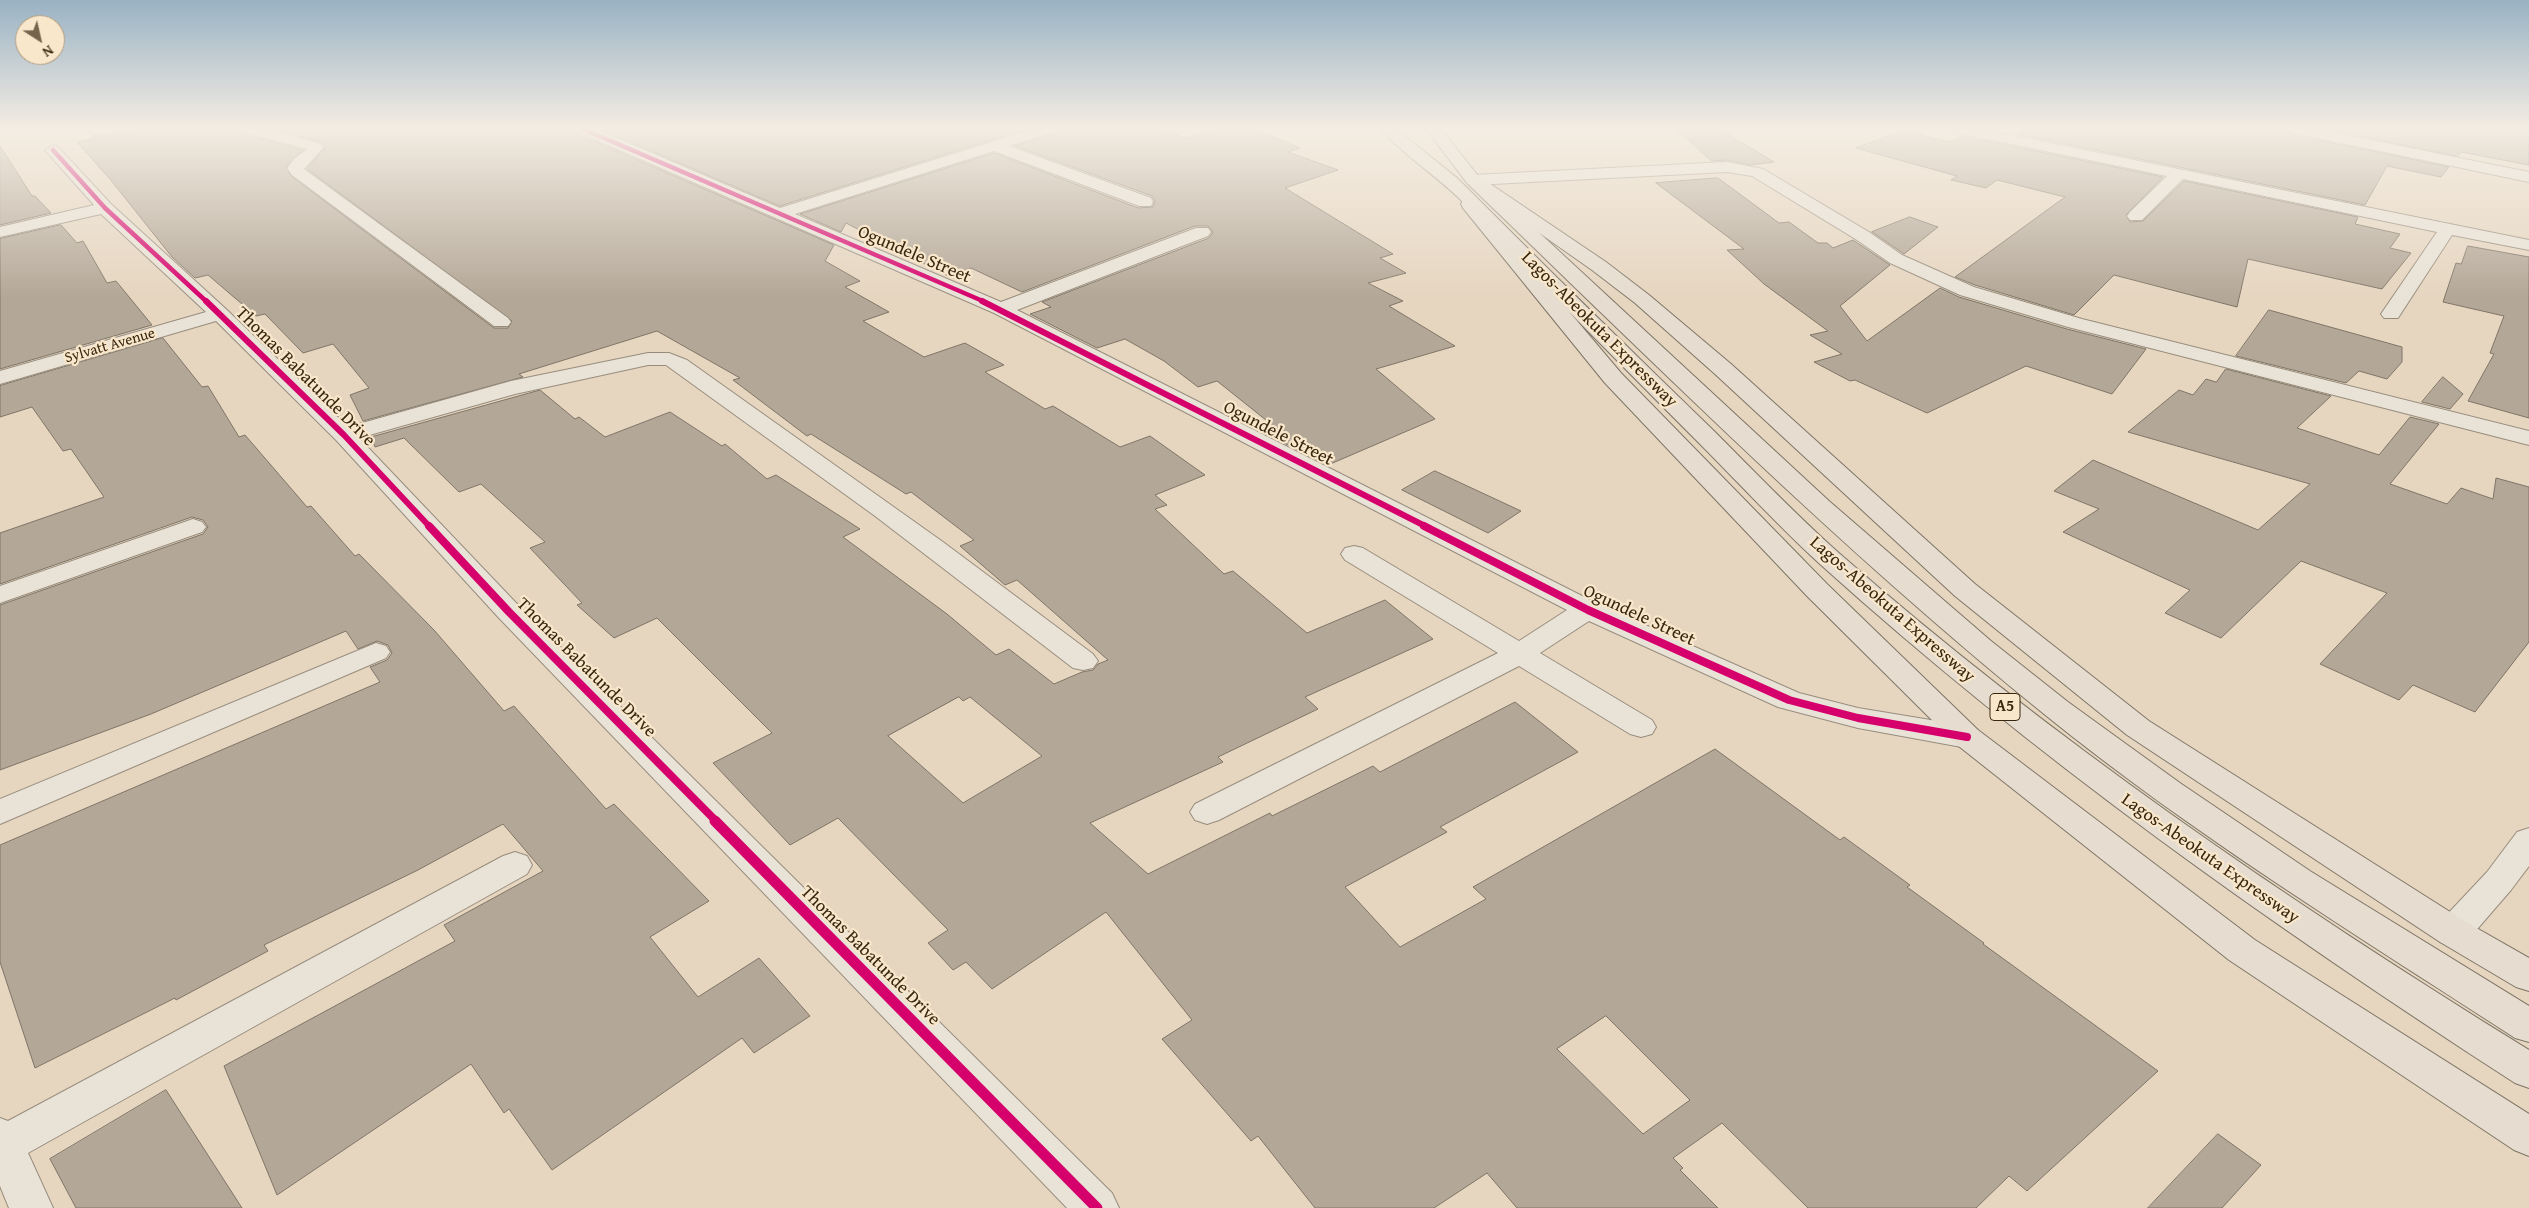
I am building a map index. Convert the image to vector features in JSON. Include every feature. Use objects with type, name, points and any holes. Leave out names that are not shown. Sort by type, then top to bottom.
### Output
[{"type":"main road","points":[[1466,185],[1613,378],[1817,590],[1967,737],[2242,950],[2529,1137]]},
{"type":"main road","name":"Lagos-Abeokuta Expressway","points":[[1467,185],[1827,557],[1921,639],[2130,804],[2256,894],[2443,1018],[2529,1071]]},
{"type":"main road","name":"Lagos-Abeokuta Expressway","points":[[1468,185],[1908,585],[2057,709],[2169,791],[2298,880],[2529,1026]]},
{"type":"main road","points":[[1471,185],[1599,266],[1642,300],[1723,369],[1965,590],[2138,728],[2453,932],[2529,976]]},
{"type":"street","name":"Thomas Babatunde Drive","points":[[84,185],[104,208],[220,314],[344,435],[510,612],[1097,1208]]},
{"type":"street","points":[[316,185],[502,322]]},
{"type":"street","name":"Ogundele Street","points":[[715,185],[1001,309],[1588,610],[1789,700],[1858,718],[1967,737]]},
{"type":"street","points":[[780,213],[868,185]]},
{"type":"street","points":[[1101,185],[1146,202]]},
{"type":"street","points":[[1779,185],[1863,236],[1896,259],[1923,274],[1966,292],[2075,323],[2529,438]]},
{"type":"street","points":[[2136,216],[2167,185]]},
{"type":"street","points":[[2236,185],[2529,245]]},
{"type":"street","points":[[0,232],[104,208]]},
{"type":"street","points":[[2391,314],[2448,228]]},
{"type":"street","points":[[1001,309],[1202,232]]},
{"type":"street","name":"Sylvatt Avenue","points":[[0,378],[220,314]]},
{"type":"street","points":[[344,435],[511,388],[648,359],[669,359],[680,364],[826,468],[1000,596],[1083,661]]},
{"type":"street","points":[[0,594],[193,527]]},
{"type":"street","points":[[1354,554],[1641,727]]},
{"type":"street","points":[[1207,812],[1520,654],[1564,623],[1588,610]]},
{"type":"street","points":[[0,812],[376,652]]},
{"type":"street","points":[[2453,932],[2499,881],[2529,841]]},
{"type":"street","points":[[31,1208],[1,1141],[515,865]]},
{"type":"building","points":[[0,185],[25,185],[32,196],[35,196],[51,213],[0,225]]},
{"type":"building","points":[[115,185],[304,185],[494,328],[508,328],[512,321],[329,185],[696,185],[834,245],[825,261],[860,281],[845,287],[889,312],[863,321],[924,357],[965,343],[1004,365],[985,372],[1045,409],[1053,406],[1120,447],[1150,436],[1205,475],[1155,495],[1167,505],[1155,509],[1224,574],[1233,571],[1307,633],[1385,600],[1433,639],[1305,697],[1318,709],[1218,757],[1223,762],[1090,823],[1148,874],[1270,813],[1272,816],[1373,766],[1380,772],[1515,702],[1578,752],[1440,827],[1447,832],[1345,887],[1400,947],[1486,899],[1473,887],[1715,749],[1840,840],[1844,837],[1910,885],[1907,887],[1983,944],[2158,1071],[2027,1191],[2009,1176],[1976,1208],[1808,1208],[1722,1123],[1673,1158],[1683,1168],[1680,1170],[1718,1208],[1517,1208],[1487,1173],[1434,1208],[1315,1208],[1258,1136],[1251,1141],[1162,1039],[1192,1020],[1106,912],[992,989],[966,962],[953,970],[928,943],[948,930],[838,818],[790,845],[713,763],[772,733],[657,618],[614,638],[577,605],[582,603],[530,548],[545,542],[481,484],[459,492],[404,438],[375,447],[371,437],[540,390],[575,419],[579,417],[605,437],[670,412],[722,446],[725,444],[767,479],[776,475],[860,529],[843,537],[947,614],[996,655],[1009,649],[1054,684],[1082,672],[1093,670],[1098,664],[1108,660],[1017,580],[1005,585],[960,546],[974,540],[911,492],[906,494],[811,434],[807,436],[733,380],[740,378],[657,331],[519,374],[523,377],[363,421],[350,395],[369,388],[333,344],[303,353],[265,314],[256,316],[208,275],[195,278],[172,257]],"holes":[[[959,697],[963,701],[970,697],[1042,756],[963,803],[888,736]],[[1606,1016],[1690,1100],[1643,1134],[1557,1049]]]},
{"type":"building","points":[[732,185],[846,185],[780,206]]},
{"type":"building","points":[[891,185],[1079,185],[1138,208],[1153,207],[1155,201],[1152,196],[1123,185],[1293,185],[1285,188],[1393,254],[1380,258],[1406,273],[1368,283],[1403,301],[1389,306],[1455,346],[1376,369],[1435,419],[1328,465],[1258,430],[1271,424],[1217,381],[1198,387],[1164,361],[1125,339],[1097,348],[1030,314],[1051,307],[1042,302],[1209,238],[1213,232],[1208,226],[1195,226],[1022,292],[971,268],[948,276],[846,223],[841,232],[800,214]]},
{"type":"building","points":[[1659,185],[1728,185],[1779,223],[1789,222],[1818,243],[1827,243],[1833,248],[1853,240],[1890,265],[1840,306],[1867,341],[1940,288],[1959,297],[2067,329],[2146,349],[2112,394],[2026,366],[1927,413],[1855,380],[1850,381],[1814,362],[1842,354],[1810,335],[1828,331],[1764,284],[1727,250],[1744,249]]},
{"type":"building","points":[[1975,185],[1990,185],[1986,188]]},
{"type":"building","points":[[2018,185],[2155,185],[2126,215],[2130,222],[2143,221],[2180,185],[2205,185],[2358,217],[2355,224],[2400,234],[2390,248],[2411,253],[2382,289],[2248,259],[2237,307],[2114,275],[2074,315],[1975,285],[1955,277],[2065,197]]},
{"type":"building","points":[[2269,185],[2376,185],[2365,205]]},
{"type":"building","points":[[1910,217],[1938,227],[1904,254],[1872,232]]},
{"type":"building","points":[[61,225],[77,243],[83,241],[107,283],[116,281],[152,325],[0,369],[0,239]]},
{"type":"building","points":[[2468,246],[2529,257],[2529,418],[2468,401],[2494,354],[2490,353],[2504,316],[2443,302],[2456,263],[2461,264]]},
{"type":"building","points":[[2269,310],[2402,347],[2402,362],[2387,379],[2359,371],[2346,383],[2236,356]]},
{"type":"building","points":[[163,338],[202,387],[208,386],[239,437],[245,435],[307,507],[311,506],[355,556],[359,554],[434,630],[504,711],[514,706],[606,809],[614,804],[709,901],[650,937],[698,997],[759,958],[810,1016],[754,1053],[742,1038],[552,1170],[509,1109],[504,1113],[471,1064],[277,1195],[224,1066],[455,941],[444,925],[543,871],[503,824],[418,870],[264,945],[268,951],[176,1000],[175,998],[35,1068],[0,962],[0,845],[380,682],[370,667],[387,660],[392,653],[388,645],[377,641],[358,649],[346,631],[151,714],[0,770],[0,605],[203,534],[208,527],[203,520],[192,517],[0,584],[0,533],[104,497],[71,449],[63,451],[32,407],[0,417],[0,386]]},
{"type":"building","points":[[2226,369],[2331,396],[2297,428],[2379,455],[2410,417],[2439,424],[2390,484],[2447,504],[2461,488],[2493,499],[2496,478],[2529,487],[2529,642],[2475,712],[2413,685],[2399,700],[2320,664],[2387,593],[2301,561],[2221,638],[2165,613],[2190,590],[2063,532],[2099,509],[2054,491],[2093,460],[2258,530],[2310,484],[2128,432],[2179,390],[2193,395],[2206,379],[2216,382]]},
{"type":"building","points":[[2443,377],[2463,394],[2450,409],[2422,402]]},
{"type":"building","points":[[1435,471],[1521,511],[1488,533],[1402,490]]},
{"type":"building","points":[[166,1090],[242,1208],[76,1208],[50,1159]]},
{"type":"building","points":[[2218,1134],[2261,1165],[2222,1208],[2148,1208]]},
{"type":"cycle path","points":[[85,185],[105,208],[220,314],[344,435],[509,612],[1097,1208]]},
{"type":"cycle path","points":[[714,185],[1001,309],[1588,610],[1789,700],[1858,718],[1967,737]]}]
